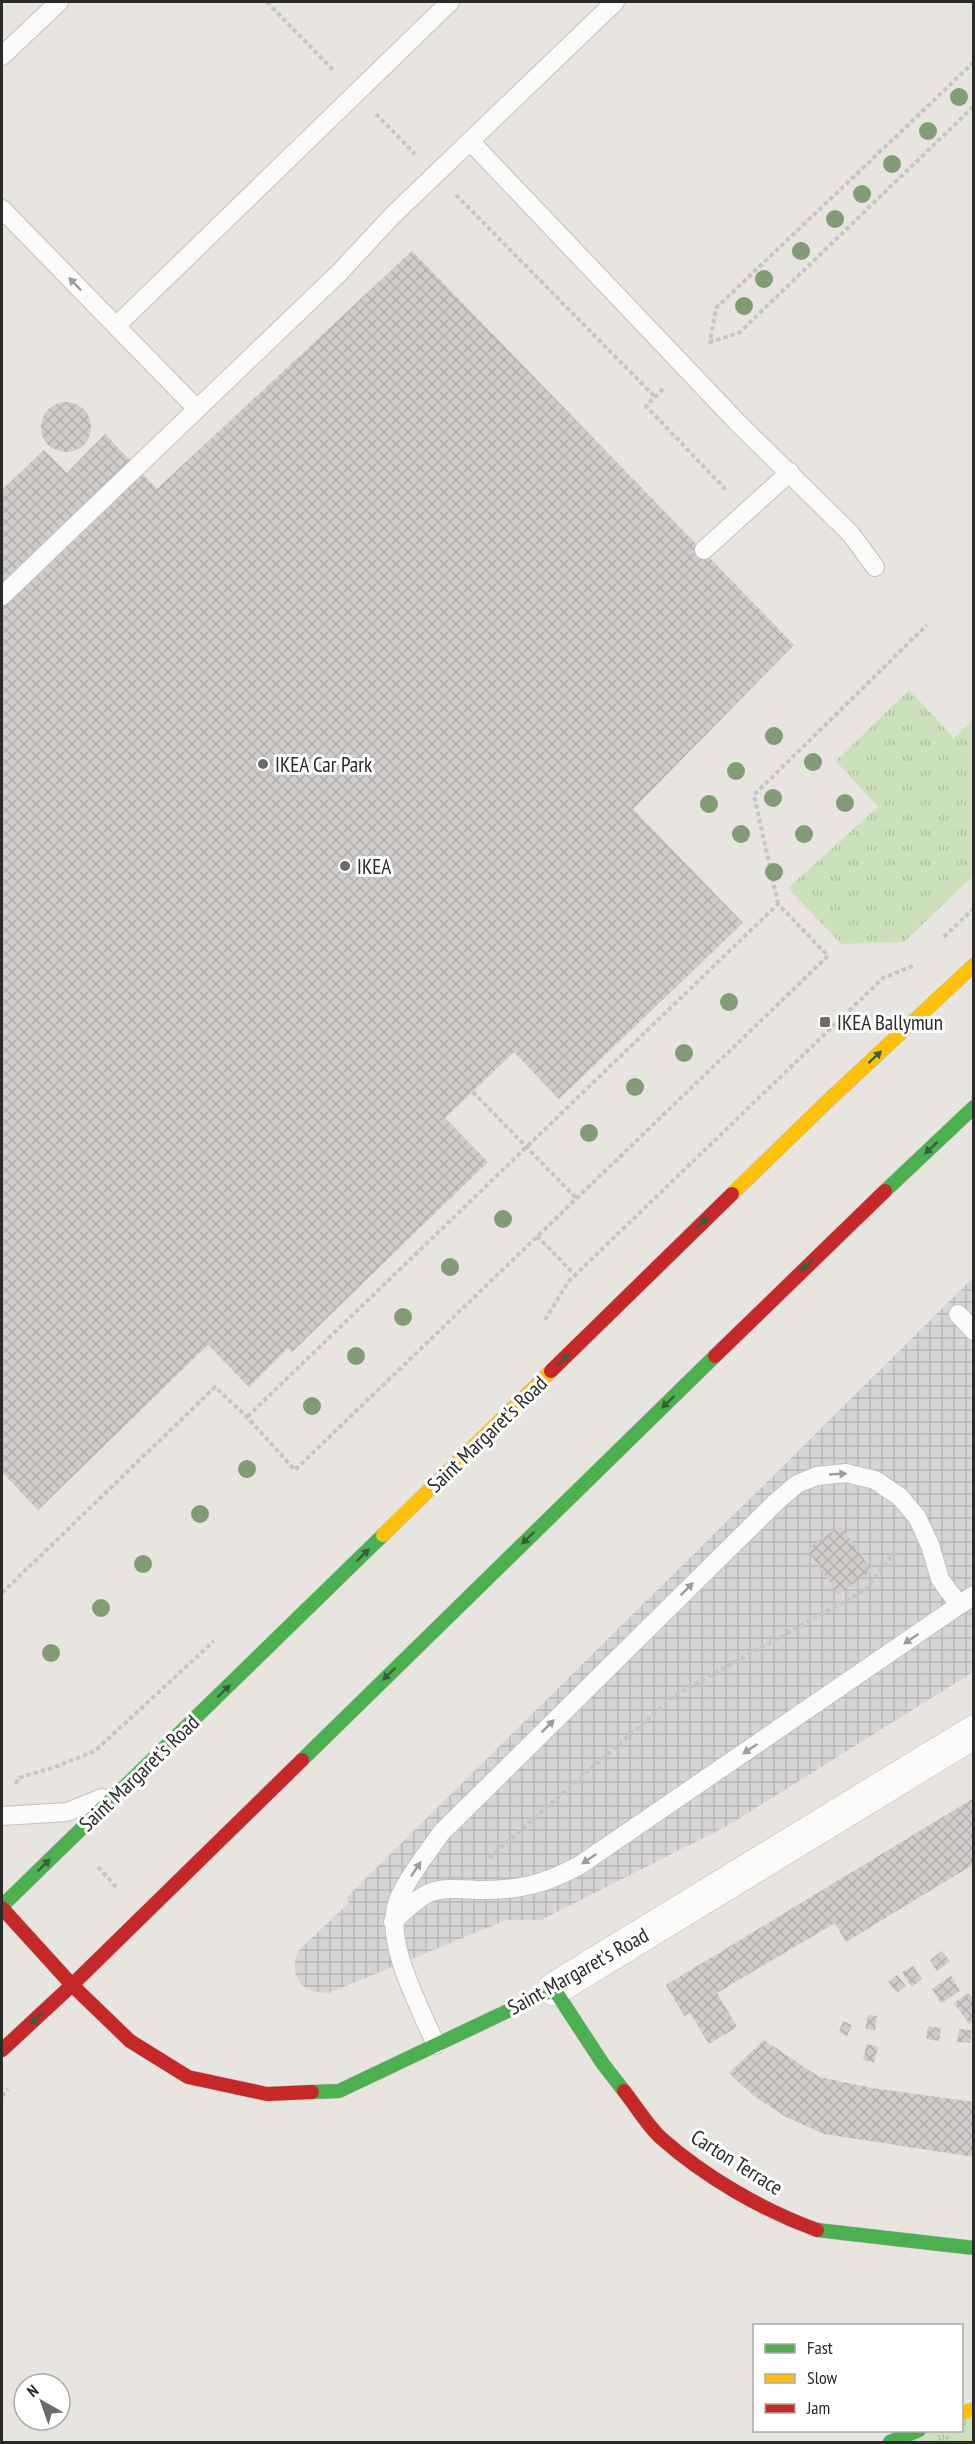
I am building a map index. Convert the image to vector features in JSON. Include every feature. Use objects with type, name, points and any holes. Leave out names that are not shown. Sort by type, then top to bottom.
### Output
[{"type":"main road","name":"Saint Margaret's Road","points":[[554,1989],[339,2091],[267,2094],[189,2077],[130,2041],[72,1985],[2,1907],[832,1096],[974,965]]},
{"type":"main road","points":[[2,2050],[72,1985],[832,1241],[974,1107]]},
{"type":"main road","name":"Carton Terrace","points":[[554,1989],[603,2064],[660,2137],[711,2176],[761,2204],[816,2230],[974,2248]]},
{"type":"main road","points":[[890,2442],[914,2432]]},
{"type":"street","name":"Saint Margaret's Road","points":[[554,1989],[974,1732]]},
{"type":"lane","points":[[2,56],[58,2]]},
{"type":"lane","points":[[116,326],[450,2]]},
{"type":"lane","points":[[2,596],[340,272],[435,174],[615,2]]},
{"type":"lane","points":[[470,141],[738,423],[851,534],[875,567]]},
{"type":"lane","points":[[2,209],[197,409]]},
{"type":"lane","points":[[704,550],[790,472]]},
{"type":"lane","points":[[958,1314],[974,1331]]},
{"type":"lane","points":[[393,1922],[414,1903],[430,1893],[451,1889],[524,1888],[553,1880],[580,1865],[966,1600],[940,1579],[930,1545],[917,1517],[900,1497],[875,1480],[846,1473],[817,1476],[797,1484],[776,1502],[441,1833],[398,1900],[393,1922],[397,1952],[436,2045]]},
{"type":"lane","points":[[4,1816],[67,1812],[122,1790]]},
{"type":"path","points":[[267,2],[655,397]]},
{"type":"path","points":[[710,342],[716,308],[974,62]]},
{"type":"path","points":[[746,511],[646,406],[710,342],[739,333],[974,106]]},
{"type":"path","points":[[2,1593],[215,1387],[247,1417],[295,1470],[828,957],[778,904],[754,795],[927,625]]},
{"type":"path","points":[[247,1417],[778,904]]},
{"type":"path","points":[[941,940],[974,908]]},
{"type":"path","points":[[536,1329],[545,1320],[567,1282],[883,978],[916,964]]},
{"type":"path","points":[[473,1092],[576,1198]]},
{"type":"path","points":[[537,1236],[575,1275]]},
{"type":"path","points":[[483,1864],[674,1696],[865,1590],[900,1546],[924,1532]]},
{"type":"path","points":[[4,1816],[18,1778],[55,1767],[95,1751],[219,1636]]},
{"type":"shaded area","points":[[973,1278],[973,1672],[727,1826],[541,1920],[506,1920],[329,1993],[314,1992],[301,1985],[295,1972],[295,1959],[299,1950],[349,1903],[347,1897]]},
{"type":"green space","points":[[909,690],[954,738],[973,720],[973,876],[904,942],[841,944],[788,888],[878,807],[836,761]]},
{"type":"green space","points":[[973,2409],[973,2442],[891,2442],[918,2432],[963,2432],[963,2414]]},
{"type":"building","name":"IKEA Car Park","points":[[412,251],[794,645],[633,809],[743,923],[559,1099],[514,1052],[445,1118],[488,1162],[292,1352],[288,1348],[249,1387],[208,1345],[38,1510],[2,1472],[2,490],[44,450],[67,473],[105,434],[157,489]]},
{"type":"building","points":[[61,402],[71,402],[84,409],[91,422],[91,432],[84,445],[71,452],[61,452],[52,448],[45,441],[41,432],[41,422],[45,413],[52,406]]},
{"type":"building","points":[[841,1526],[872,1571],[838,1594],[807,1549]]},
{"type":"building","points":[[974,1798],[974,1864],[846,1942],[835,1923],[717,1993],[737,2027],[709,2044],[690,2013],[684,2016],[666,1985]]},
{"type":"building","points":[[942,1951],[950,1961],[937,1971],[930,1960]]},
{"type":"building","points":[[913,1966],[922,1979],[912,1987],[902,1972]]},
{"type":"building","points":[[897,1975],[906,1986],[897,1993],[888,1982]]},
{"type":"building","points":[[951,1976],[960,1991],[941,2003],[932,1989]]},
{"type":"building","points":[[968,1993],[974,2000],[974,2021],[969,2024],[954,2003]]},
{"type":"building","points":[[868,2015],[877,2016],[875,2030],[865,2029]]},
{"type":"building","points":[[843,2021],[852,2025],[847,2036],[839,2032]]},
{"type":"building","points":[[928,2026],[941,2028],[939,2041],[926,2039]]},
{"type":"building","points":[[959,2029],[972,2030],[970,2043],[957,2042]]},
{"type":"building","points":[[764,2040],[819,2077],[872,2088],[974,2102],[974,2157],[824,2134],[786,2117],[754,2096],[729,2073]]},
{"type":"building","points":[[867,2044],[878,2047],[874,2063],[863,2059]]},
{"type":"traffic: fast","points":[[885,1191],[974,1107]]},
{"type":"traffic: fast","points":[[302,1760],[715,1356]]},
{"type":"traffic: fast","points":[[2,1906],[383,1535]]},
{"type":"traffic: fast","points":[[312,2092],[339,2091],[554,1989],[603,2064],[624,2091]]},
{"type":"traffic: fast","points":[[817,2230],[974,2248]]},
{"type":"traffic: fast","points":[[890,2442],[914,2432]]},
{"type":"traffic: slow","points":[[732,1194],[974,965]]},
{"type":"traffic: slow","points":[[383,1535],[551,1371]]},
{"type":"traffic: slow","points":[[963,2413],[974,2409]]},
{"type":"traffic: jam","points":[[715,1356],[885,1191]]},
{"type":"traffic: jam","points":[[551,1371],[732,1194]]},
{"type":"traffic: jam","points":[[2,2050],[72,1985],[302,1760]]},
{"type":"traffic: jam","points":[[2,1908],[72,1985],[130,2041],[188,2077],[267,2094],[312,2092]]},
{"type":"traffic: jam","points":[[624,2091],[656,2133],[696,2166],[755,2202],[817,2230]]},
{"type":"place","name":"IKEA Car Park","points":[[263,764]]},
{"type":"place","name":"IKEA","points":[[345,866]]},
{"type":"place","name":"IKEA Ballymun","points":[[825,1022]]}]
